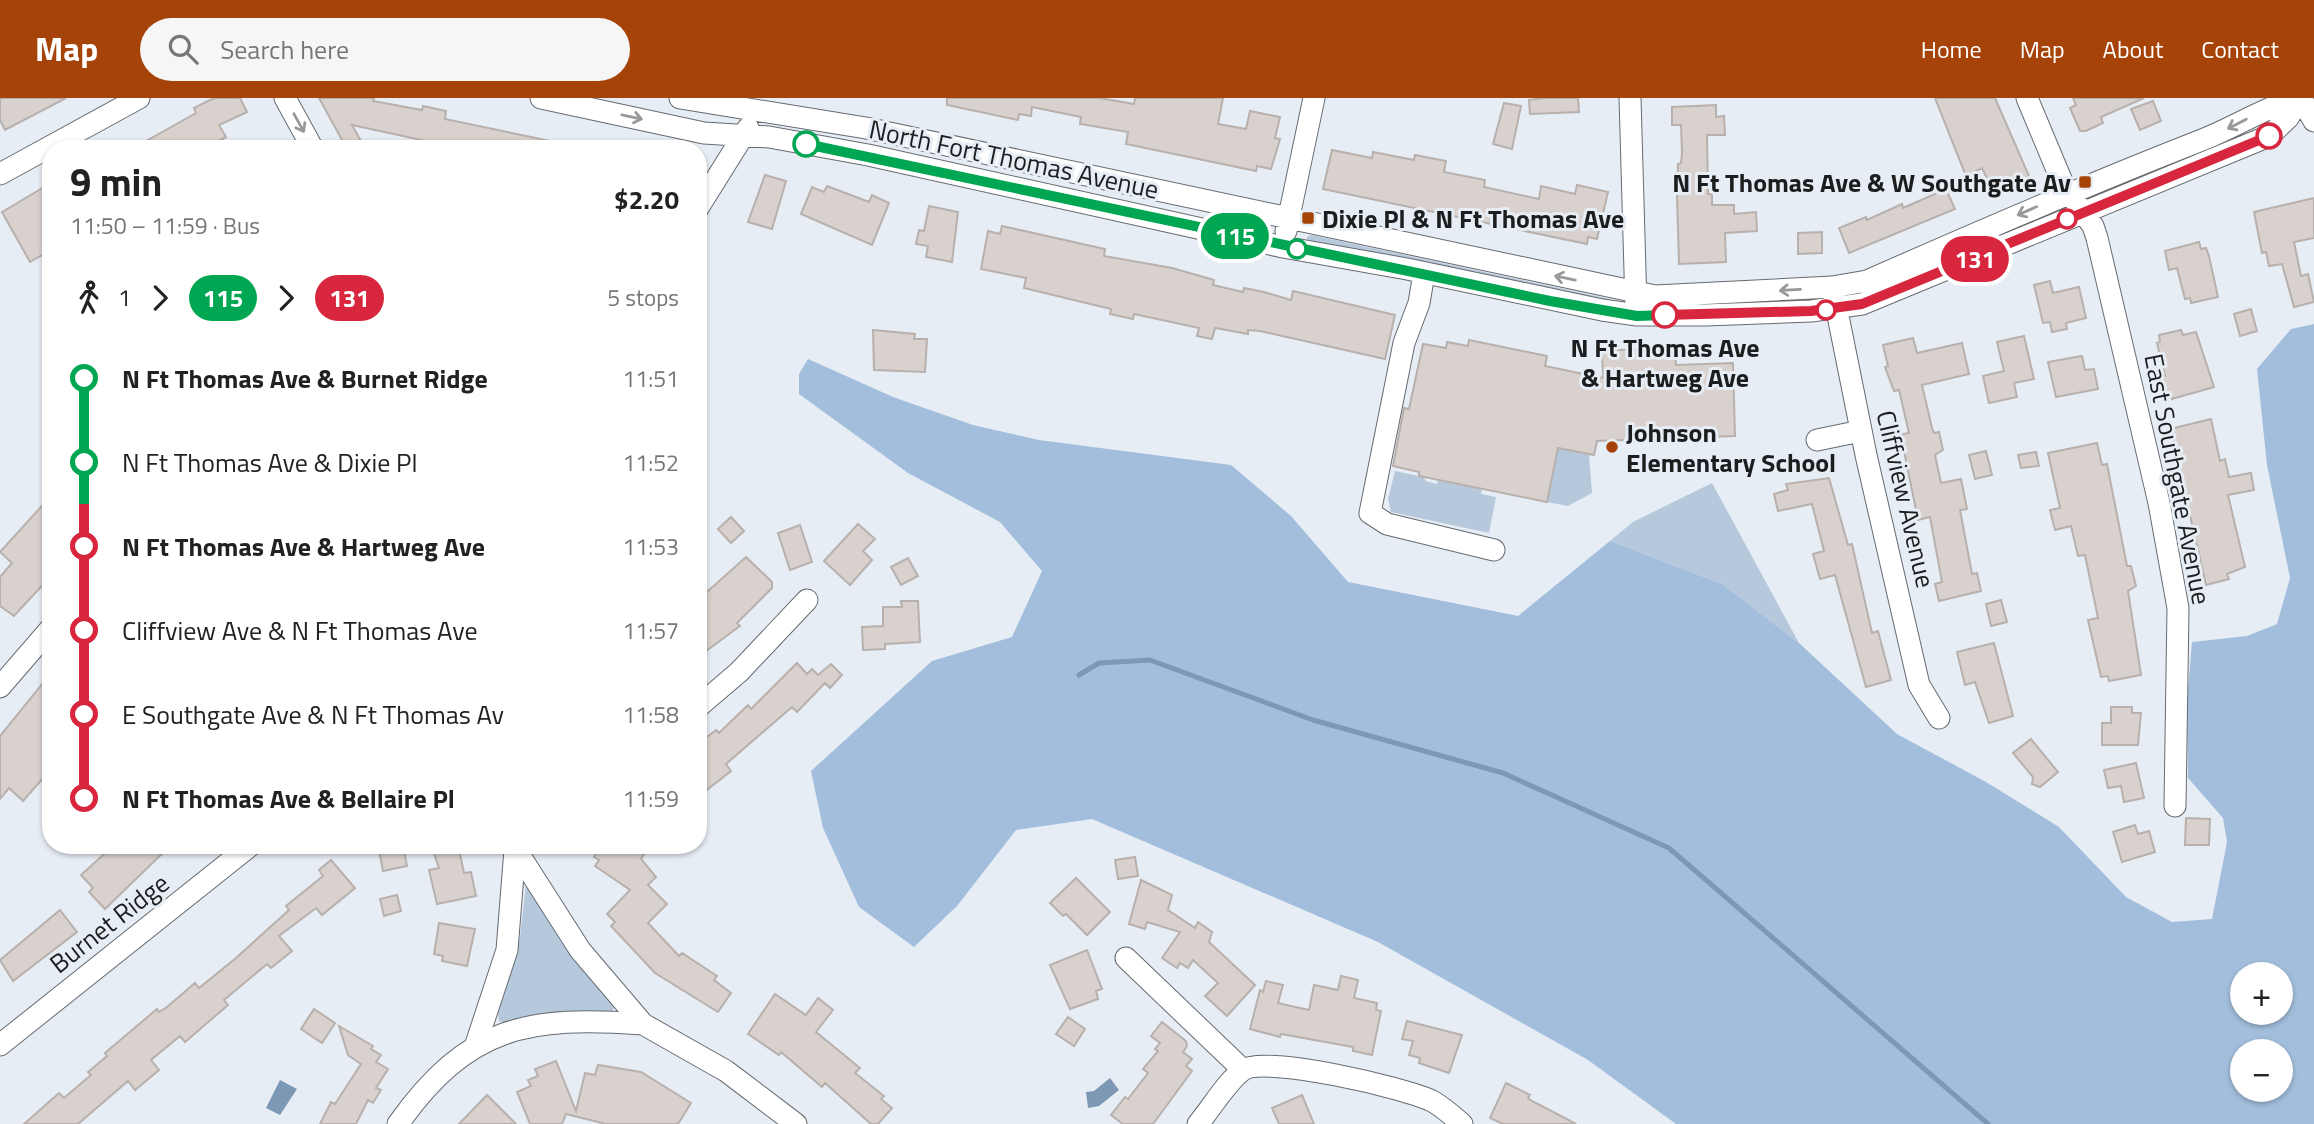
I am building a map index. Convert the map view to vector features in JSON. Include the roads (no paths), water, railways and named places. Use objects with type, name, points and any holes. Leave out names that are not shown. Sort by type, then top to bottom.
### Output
[{"type":"street","points":[[285,98],[308,140]]},
{"type":"street","name":"North Fort Thomas Avenue","points":[[541,98],[704,133],[868,155],[1283,247],[1637,316],[1836,309],[1895,293],[2269,136],[2288,118],[2300,98]]},
{"type":"street","name":"North Fort Thomas Avenue","points":[[680,98],[766,104],[888,133],[1654,296],[1832,288],[1867,281],[2068,193],[2216,135],[2278,103],[2300,98]]},
{"type":"street","points":[[1283,247],[1314,98]]},
{"type":"street","points":[[1630,98],[1637,316]]},
{"type":"street","name":"East Southgate Avenue","points":[[2027,98],[2068,193],[2093,226],[2101,251],[2172,568],[2178,608],[2175,806]]},
{"type":"street","points":[[2300,98],[2314,121]]},
{"type":"street","points":[[59,140],[126,101]]},
{"type":"street","points":[[707,193],[742,136],[766,104]]},
{"type":"street","points":[[0,174],[42,150]]},
{"type":"street","points":[[1424,273],[1419,303],[1404,343],[1370,513],[1387,524],[1494,550]]},
{"type":"street","name":"Cliffview Avenue","points":[[1832,288],[1861,431],[1919,685],[1939,718]]},
{"type":"street","points":[[1817,440],[1861,431]]},
{"type":"street","points":[[707,699],[738,672],[807,600]]},
{"type":"street","points":[[0,687],[42,638]]},
{"type":"street","name":"Burnet Ridge","points":[[0,1045],[240,854]]},
{"type":"street","points":[[476,1044],[507,950],[515,854]]},
{"type":"street","points":[[520,854],[580,950],[643,1024],[726,1071],[796,1124]]},
{"type":"street","points":[[1126,958],[1242,1070]]},
{"type":"street","points":[[398,1124],[439,1075],[476,1044],[514,1029],[550,1022],[601,1019],[643,1024]]},
{"type":"street","points":[[1198,1124],[1242,1070],[1265,1064],[1385,1086],[1433,1101],[1462,1124]]},
{"type":"waterway","points":[[1079,675],[1099,663],[1150,660],[1313,720],[1503,773],[1669,848],[1988,1124]]},
{"type":"place","name":"N Ft Thomas Ave & W Southgate Av","points":[[2085,182]]},
{"type":"place","name":"Dixie Pl & N Ft Thomas Ave","points":[[1308,218]]},
{"type":"place","name":"N Ft Thomas Ave & Hartweg Ave","points":[[1665,315]]},
{"type":"place","name":"Johnson Elementary School","points":[[1612,447]]}]
